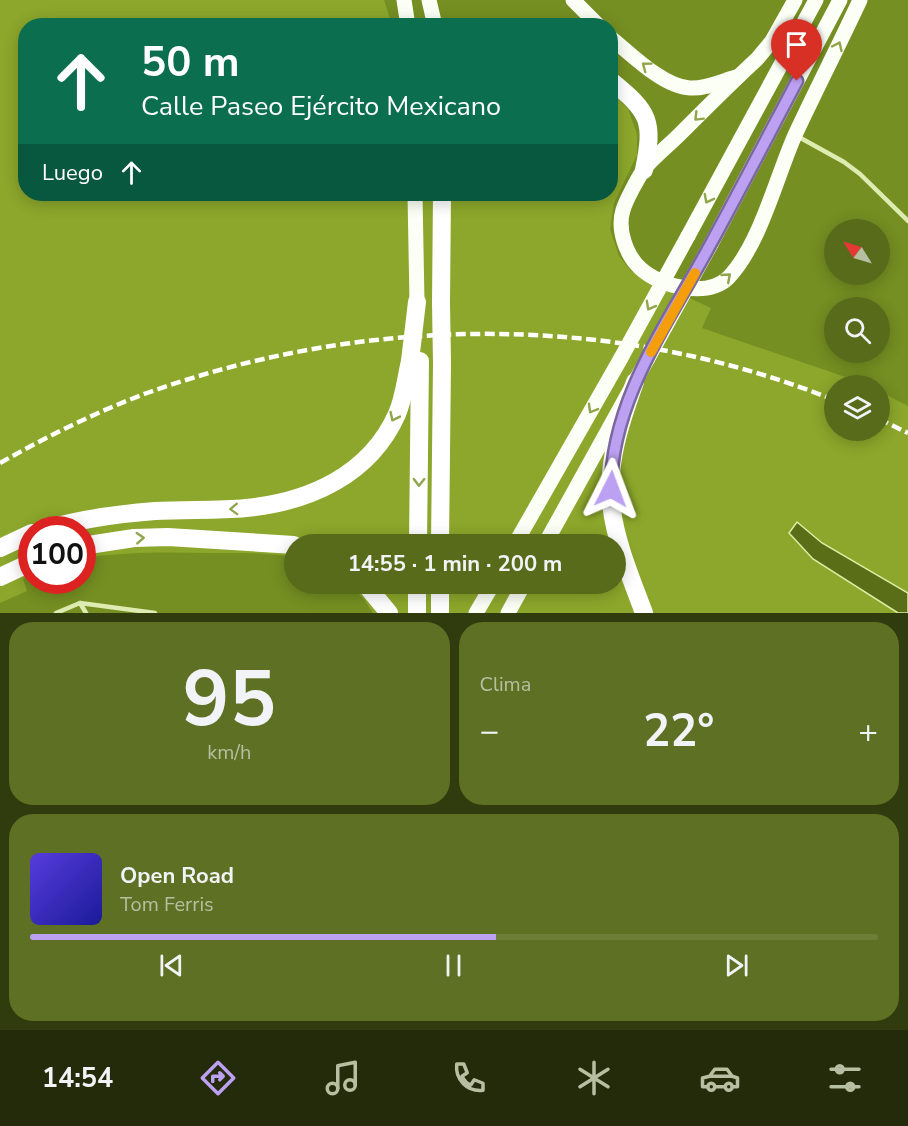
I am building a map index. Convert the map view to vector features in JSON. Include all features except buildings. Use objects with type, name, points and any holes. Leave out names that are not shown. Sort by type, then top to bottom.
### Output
[{"type":"highway","points":[[618,87],[640,108],[648,125],[650,134],[644,170]]},
{"type":"highway","points":[[440,534],[442,201]]},
{"type":"highway","points":[[417,302],[415,361],[418,534]]},
{"type":"highway","points":[[96,519],[156,511],[245,508],[282,503],[337,482],[357,468],[377,448],[398,413],[415,361]]},
{"type":"highway","points":[[635,382],[620,423],[614,454],[611,503],[618,539],[644,613]]},
{"type":"highway","points":[[96,544],[134,538],[168,537],[284,544]]},
{"type":"highway","points":[[0,548],[18,540]]},
{"type":"highway","points":[[0,577],[18,568]]},
{"type":"highway","points":[[373,594],[389,613]]},
{"type":"highway","points":[[417,594],[417,613]]},
{"type":"highway","points":[[440,594],[440,611]]},
{"type":"main road","points":[[404,0],[407,18]]},
{"type":"main road","points":[[429,0],[433,18]]},
{"type":"main road","points":[[573,0],[591,18]]},
{"type":"main road","points":[[795,0],[772,41],[644,170],[623,210],[622,224],[624,242],[631,256],[641,269],[650,275],[672,284],[701,289],[713,287],[726,280],[744,260],[795,135],[860,0]]},
{"type":"main road","points":[[521,534],[621,358],[816,0]]},
{"type":"main road","points":[[551,534],[711,244],[840,0]]},
{"type":"main road","points":[[618,44],[646,67],[676,85],[690,88],[708,86],[739,76]]},
{"type":"main road","points":[[415,201],[417,302]]},
{"type":"main road","points":[[476,613],[487,594]]},
{"type":"main road","points":[[508,613],[518,594]]},
{"type":"lane","points":[[795,135],[860,174],[908,221]]},
{"type":"lane","points":[[80,603],[86,613]]},
{"type":"lane","points":[[56,613],[80,603],[155,613]]},
{"type":"shaded area","points":[[0,0],[384,0],[390,18],[18,18],[18,201],[615,201],[610,229],[619,256],[631,271],[711,308],[702,328],[840,375],[824,375],[824,441],[890,441],[890,397],[908,406],[908,613],[373,613],[359,594],[626,594],[626,534],[284,534],[284,556],[250,553],[160,553],[96,557],[96,516],[18,516],[18,594],[20,594],[0,603]]},
{"type":"shaded area","points":[[618,99],[628,109],[637,134],[637,155],[618,195]]},
{"type":"shaded area","points":[[797,522],[822,543],[908,593],[908,613],[898,613],[813,559],[789,533]]},
{"type":"railway","points":[[0,463],[72,425],[147,393],[231,367],[316,348],[404,337],[491,334],[579,338],[666,351],[751,371],[824,397]]},
{"type":"railway","points":[[890,424],[908,433]]},
{"type":"slow traffic","points":[[651,352],[695,273]]},
{"type":"route","points":[[611,489],[620,423],[635,382],[797,81]]}]
